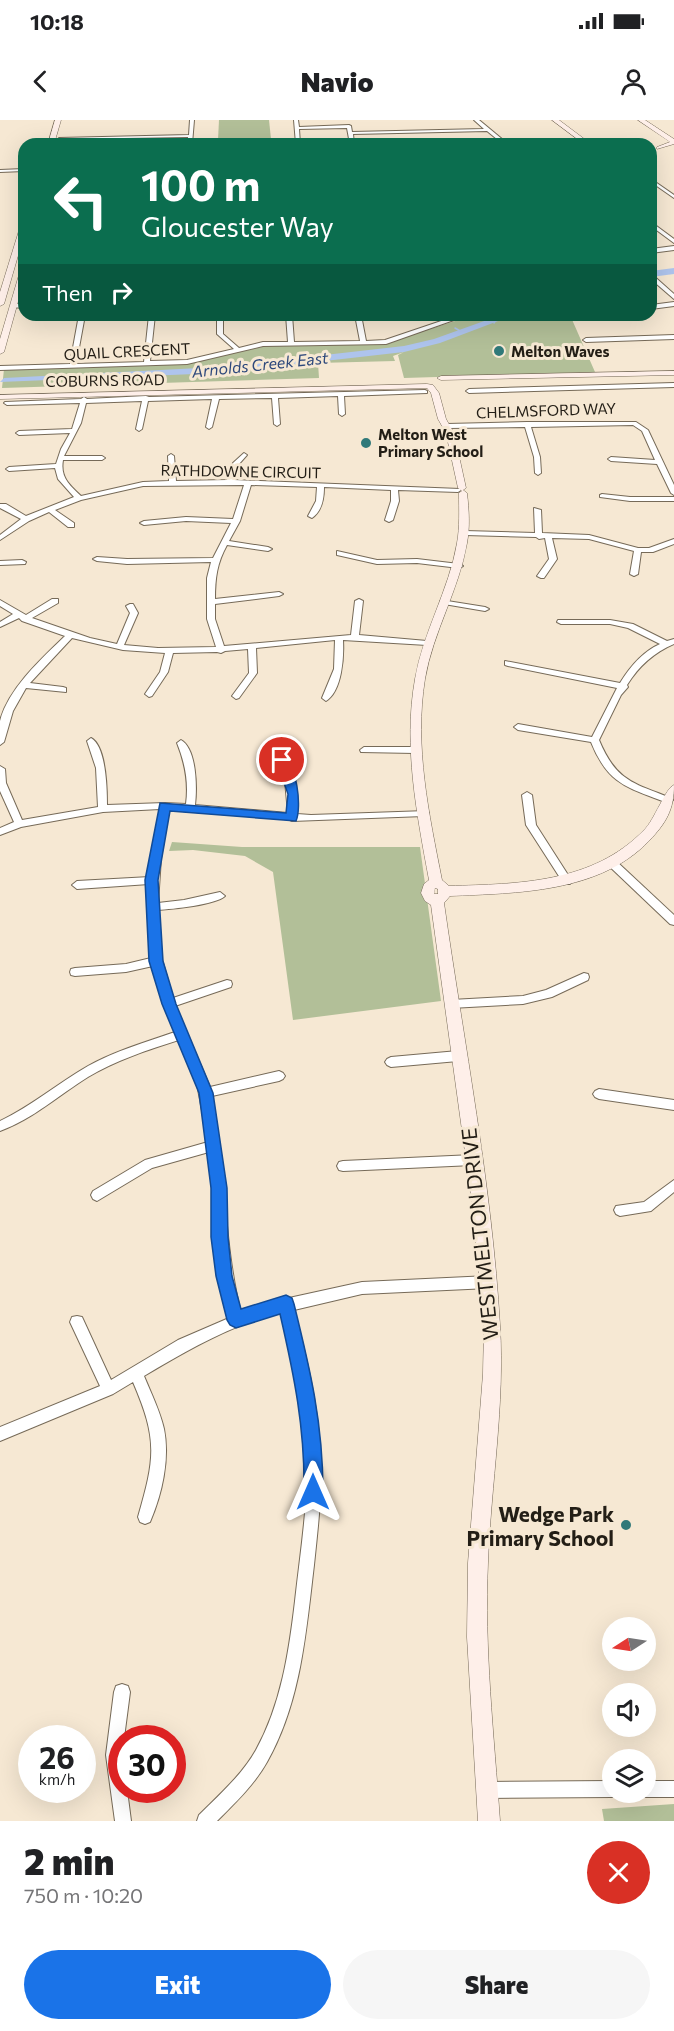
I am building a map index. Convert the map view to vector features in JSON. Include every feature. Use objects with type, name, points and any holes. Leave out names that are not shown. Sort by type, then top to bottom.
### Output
[{"type":"street","points":[[53,138],[58,120]]},
{"type":"street","points":[[61,138],[66,120]]},
{"type":"street","points":[[123,138],[191,136],[192,120]]},
{"type":"street","points":[[296,120],[298,138]]},
{"type":"street","points":[[347,120],[351,138]]},
{"type":"street","points":[[555,120],[580,138]]},
{"type":"street","points":[[641,120],[674,142]]},
{"type":"street","points":[[646,120],[674,142]]},
{"type":"street","points":[[477,121],[487,121]]},
{"type":"street","points":[[477,121],[499,138]]},
{"type":"street","points":[[297,128],[489,130]]},
{"type":"street","points":[[657,148],[674,142]]},
{"type":"street","points":[[0,171],[18,170]]},
{"type":"street","points":[[657,184],[674,196]]},
{"type":"street","points":[[0,188],[8,188]]},
{"type":"street","points":[[657,229],[674,242]]},
{"type":"street","points":[[0,304],[18,246]]},
{"type":"street","points":[[657,250],[674,248]]},
{"type":"street","points":[[9,274],[18,272]]},
{"type":"street","points":[[657,282],[674,297]]},
{"type":"street","points":[[0,352],[4,325],[18,288]]},
{"type":"street","points":[[657,306],[674,304]]},
{"type":"street","points":[[13,306],[18,306]]},
{"type":"street","points":[[72,367],[81,321]]},
{"type":"street","points":[[147,364],[151,321]]},
{"type":"street","points":[[220,321],[220,334],[238,350]]},
{"type":"street","points":[[289,321],[291,344]]},
{"type":"street","points":[[359,321],[363,342]]},
{"type":"street","name":"QUAIL CRESCENT","points":[[0,368],[187,362],[263,344],[396,340],[446,322]]},
{"type":"street","points":[[586,340],[674,337]]},
{"type":"street","points":[[427,386],[674,373]]},
{"type":"street","points":[[580,378],[651,379],[672,383]]},
{"type":"street","points":[[624,386],[635,380]]},
{"type":"street","points":[[469,391],[672,383]]},
{"type":"street","name":"WESTMELTON DRIVE","points":[[443,384],[449,422],[447,426]]},
{"type":"street","name":"WESTMELTON DRIVE","points":[[427,386],[435,393],[442,419],[447,426],[461,490],[465,533],[459,566],[427,643],[420,681],[415,750],[424,813],[440,892],[450,1004],[489,1282],[492,1374],[478,1563],[477,1637],[489,1821]]},
{"type":"street","name":"COBURNS ROAD","points":[[0,391],[146,398],[341,394],[427,386]]},
{"type":"street","name":"COBURNS ROAD","points":[[3,400],[84,394],[427,386]]},
{"type":"street","points":[[79,498],[64,484],[59,474],[59,466],[74,431],[84,394]]},
{"type":"street","points":[[341,394],[342,414]]},
{"type":"street","points":[[275,396],[277,424]]},
{"type":"street","points":[[209,427],[216,397]]},
{"type":"street","points":[[139,429],[146,411],[146,398]]},
{"type":"street","name":"CHELMSFORD WAY","points":[[447,426],[634,423],[645,430],[674,493]]},
{"type":"street","points":[[526,424],[537,457],[538,473]]},
{"type":"street","points":[[19,433],[74,431]]},
{"type":"street","points":[[230,482],[236,463],[244,455]]},
{"type":"street","points":[[171,456],[173,482]]},
{"type":"street","points":[[61,458],[102,458]]},
{"type":"street","points":[[611,459],[659,462]]},
{"type":"street","points":[[9,469],[59,466]]},
{"type":"street","name":"RATHDOWNE CIRCUIT","points":[[0,538],[26,519],[79,498],[117,489],[173,482],[461,490]]},
{"type":"street","points":[[221,651],[211,619],[211,578],[215,560],[236,521],[248,483]]},
{"type":"street","points":[[312,516],[320,501],[321,486]]},
{"type":"street","points":[[389,520],[395,501],[394,489]]},
{"type":"street","points":[[602,496],[647,500],[674,499]]},
{"type":"street","points":[[3,506],[26,519]]},
{"type":"street","points":[[51,510],[71,525]]},
{"type":"street","points":[[537,510],[553,559],[541,576]]},
{"type":"street","points":[[144,523],[186,519],[236,521]]},
{"type":"street","points":[[465,533],[589,537],[638,550],[650,550],[674,541]]},
{"type":"street","points":[[224,542],[268,549]]},
{"type":"street","points":[[634,574],[638,550]]},
{"type":"street","points":[[340,553],[377,562],[417,561],[459,566]]},
{"type":"street","points":[[97,559],[122,563],[189,558],[215,560]]},
{"type":"street","points":[[0,563],[22,562]]},
{"type":"street","points":[[211,602],[279,594]]},
{"type":"street","points":[[0,625],[55,601]]},
{"type":"street","points":[[355,638],[359,601]]},
{"type":"street","points":[[0,602],[22,617],[70,636],[120,646],[168,652],[221,651],[339,638],[427,643]]},
{"type":"street","points":[[444,602],[485,609]]},
{"type":"street","points":[[120,646],[134,613],[130,606]]},
{"type":"street","points":[[561,622],[610,622],[630,626],[670,642]]},
{"type":"street","points":[[0,742],[5,705],[70,636]]},
{"type":"street","points":[[326,698],[334,685],[341,662],[339,638]]},
{"type":"street","points":[[440,892],[531,887],[567,881],[612,863],[656,827],[671,794],[620,781],[603,765],[595,740],[633,667],[647,652],[670,642]]},
{"type":"street","points":[[236,696],[253,673],[252,648]]},
{"type":"street","points":[[149,694],[164,672],[168,652]]},
{"type":"street","points":[[508,663],[624,687]]},
{"type":"street","points":[[23,685],[63,690]]},
{"type":"street","points":[[518,727],[595,740]]},
{"type":"street","points":[[91,741],[101,768],[103,809]]},
{"type":"street","points":[[181,743],[190,762],[193,787],[190,808]]},
{"type":"street","points":[[275,746],[289,775],[294,794],[292,818]]},
{"type":"street","points":[[364,750],[415,750]]},
{"type":"street","points":[[0,770],[2,783],[19,824]]},
{"type":"street","points":[[527,795],[531,825],[567,881]]},
{"type":"street","points":[[165,806],[152,880],[156,961],[169,1004],[206,1093],[215,1145],[224,1276],[236,1320]]},
{"type":"street","points":[[0,832],[19,824],[103,809],[165,806],[292,818],[424,813]]},
{"type":"street","points":[[612,863],[674,921]]},
{"type":"street","points":[[77,885],[152,880]]},
{"type":"street","points":[[152,907],[184,904],[220,896]]},
{"type":"street","points":[[75,972],[102,971],[156,961]]},
{"type":"street","points":[[450,1004],[523,1000],[548,994],[584,977]]},
{"type":"street","points":[[169,1004],[227,984]]},
{"type":"street","points":[[0,1126],[28,1114],[83,1074],[121,1056],[181,1035]]},
{"type":"street","points":[[391,1062],[458,1056]]},
{"type":"street","points":[[206,1093],[279,1076]]},
{"type":"street","points":[[599,1094],[674,1105]]},
{"type":"street","points":[[97,1195],[149,1164],[215,1145]]},
{"type":"street","points":[[343,1166],[473,1160]]},
{"type":"street","points":[[620,1210],[647,1207],[674,1185]]},
{"type":"street","points":[[0,1434],[108,1389],[135,1372],[236,1320],[286,1304],[362,1288],[489,1282]]},
{"type":"street","points":[[205,1821],[230,1797],[261,1757],[281,1714],[293,1669],[310,1537],[314,1448],[307,1394],[286,1304]]},
{"type":"street","points":[[78,1322],[108,1389]]},
{"type":"street","points":[[135,1372],[152,1410],[160,1437],[158,1473],[145,1517]]},
{"type":"street","points":[[122,1692],[114,1755],[123,1821]]},
{"type":"street","points":[[486,1790],[602,1789]]},
{"type":"street","points":[[656,1789],[674,1789]]},
{"type":"green space","points":[[219,120],[269,120],[271,138],[218,138]]},
{"type":"green space","points":[[455,321],[573,321],[595,372],[404,378],[398,355],[404,352],[393,356],[395,361],[318,363],[319,378],[2,388],[4,369],[187,364],[266,346],[386,343]]},
{"type":"green space","points":[[172,842],[242,847],[420,847],[441,1001],[293,1020],[273,872],[245,856],[193,850],[169,851]]},
{"type":"green space","points":[[674,1804],[674,1821],[604,1821],[602,1809]]},
{"type":"waterway","name":"Arnolds Creek East","points":[[657,273],[674,271]]},
{"type":"waterway","name":"Arnolds Creek East","points":[[4,381],[219,370],[404,349],[437,341],[493,321]]},
{"type":"waterway","name":"Arnolds Creek East","points":[[455,328],[462,332]]},
{"type":"place","name":"Melton Waves","points":[[499,351]]},
{"type":"place","name":"Melton West Primary School","points":[[366,443]]},
{"type":"place","name":"Wedge Park Primary School","points":[[626,1525]]},
{"type":"route","points":[[282,760],[294,794],[292,818],[165,806],[152,880],[152,934],[156,961],[169,1004],[206,1093],[215,1145],[219,1188],[219,1237],[224,1276],[236,1320],[286,1304],[307,1394],[314,1448],[313,1492]]}]
